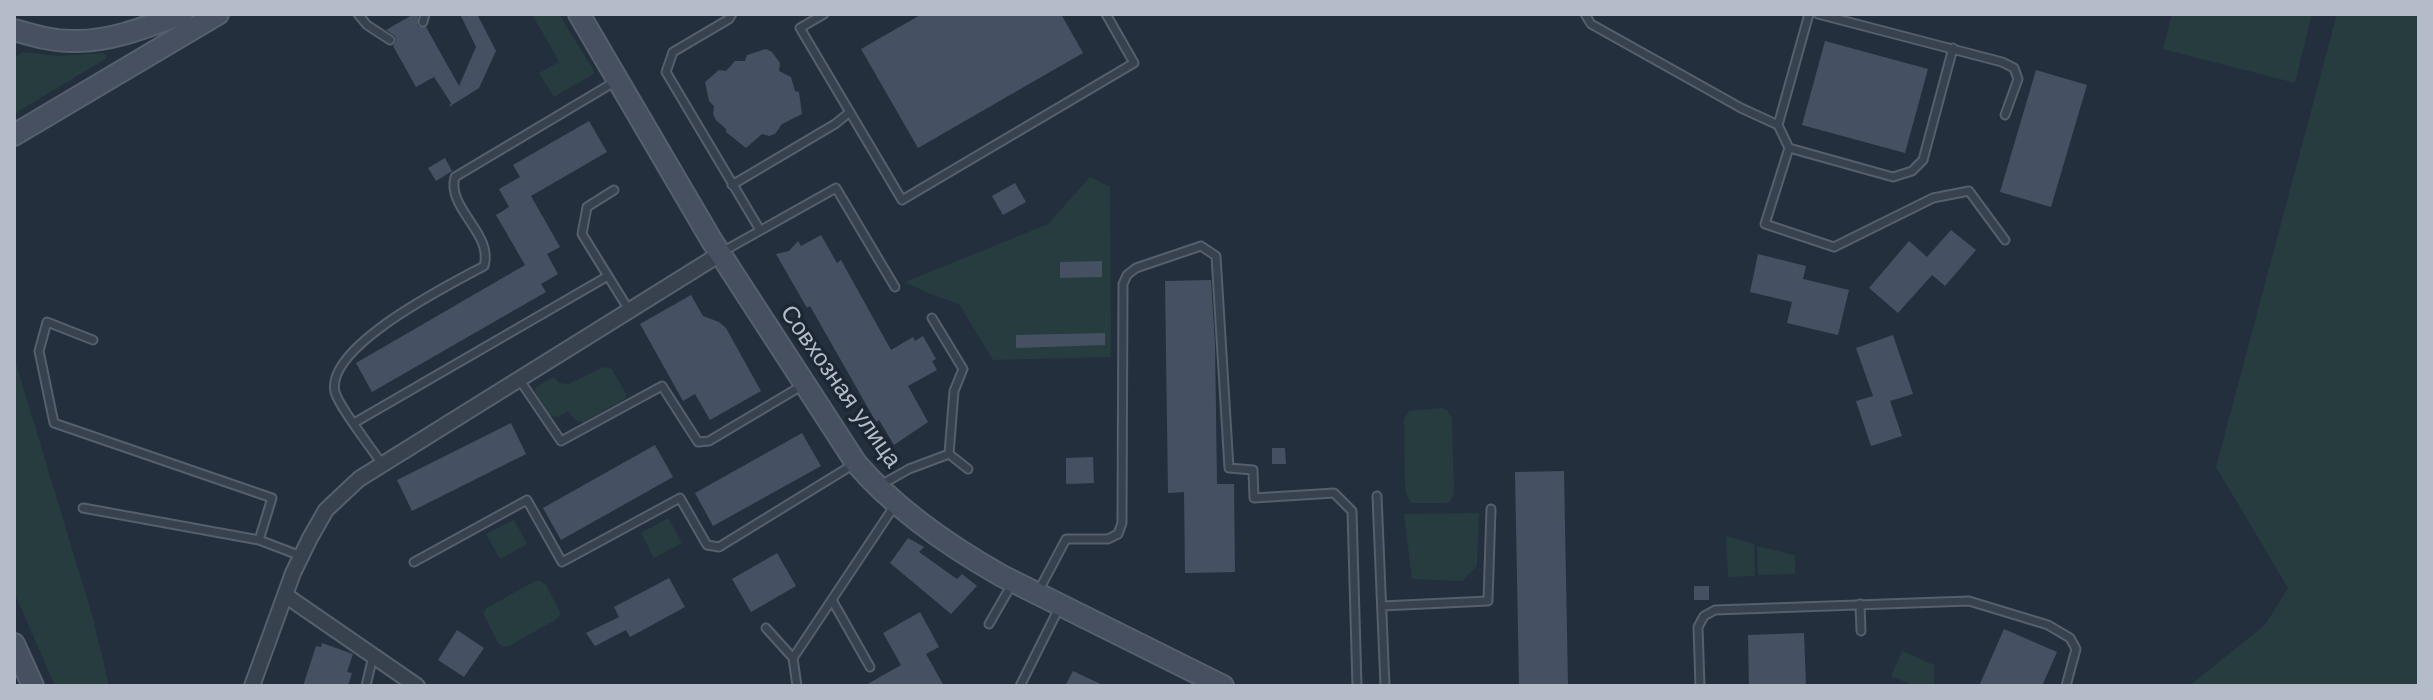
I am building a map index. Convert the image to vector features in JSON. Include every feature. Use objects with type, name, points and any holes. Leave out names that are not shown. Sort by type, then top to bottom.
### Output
[{"type":"street","points":[[14,30],[47,39],[78,41],[113,36],[182,14]]},
{"type":"street","points":[[14,135],[218,14]]},
{"type":"street","name":"Совхозная улица","points":[[579,14],[720,254],[856,463],[877,488],[970,558],[1223,686]]},
{"type":"street","points":[[14,153],[71,102]]},
{"type":"street","points":[[252,686],[301,556],[326,510],[359,479],[720,254]]},
{"type":"street","points":[[285,595],[417,686]]},
{"type":"street","points":[[14,644],[33,686]]},
{"type":"lane","points":[[358,14],[367,25],[390,40]]},
{"type":"lane","points":[[732,14],[729,19],[673,52],[666,72],[760,230]]},
{"type":"lane","points":[[824,14],[800,28],[902,200],[1134,63],[1106,14]]},
{"type":"lane","points":[[1585,14],[1591,24],[1741,108],[1778,125],[1789,148],[1765,224],[1834,247],[1933,198],[1969,191],[2005,240]]},
{"type":"lane","points":[[1778,125],[1809,14]]},
{"type":"lane","points":[[1818,14],[1953,48],[2014,68],[2018,79],[2005,115]]},
{"type":"lane","points":[[1789,148],[1893,177],[1912,171],[1923,160],[1953,48]]},
{"type":"lane","points":[[382,464],[337,397],[335,379],[343,365],[372,333],[398,313],[484,266],[485,251],[454,190],[455,177],[617,80]]},
{"type":"lane","points":[[732,185],[850,112]]},
{"type":"lane","points":[[720,254],[836,188],[895,287]]},
{"type":"lane","points":[[614,190],[587,207],[582,234],[629,310]]},
{"type":"lane","points":[[1037,593],[1066,539],[1108,539],[1118,534],[1122,523],[1123,284],[1127,275],[1136,268],[1201,246],[1216,256],[1229,468],[1253,470],[1254,498],[1334,493],[1352,511],[1357,686]]},
{"type":"lane","points":[[354,423],[608,276]]},
{"type":"lane","points":[[932,318],[963,369],[954,391],[949,454]]},
{"type":"lane","points":[[93,340],[47,322],[39,351],[54,423],[272,498],[259,540]]},
{"type":"lane","points":[[519,379],[561,441],[662,386],[698,442],[709,441],[804,384]]},
{"type":"lane","points":[[949,454],[968,469]]},
{"type":"lane","points":[[877,488],[909,469],[949,454]]},
{"type":"lane","points":[[414,562],[527,500],[562,562],[680,498],[707,545],[719,547],[856,463]]},
{"type":"lane","points":[[1377,496],[1385,686]]},
{"type":"lane","points":[[793,658],[896,503]]},
{"type":"lane","points":[[83,508],[259,540],[301,556]]},
{"type":"lane","points":[[1382,606],[1488,601],[1491,509]]},
{"type":"lane","points":[[989,624],[1013,582]]},
{"type":"lane","points":[[832,600],[870,667]]},
{"type":"lane","points":[[1700,686],[1698,627],[1704,616],[1715,610],[1969,601],[2048,625],[2070,638],[2076,649],[2066,686]]},
{"type":"lane","points":[[1860,604],[1861,631]]},
{"type":"lane","points":[[1020,686],[1061,605]]},
{"type":"lane","points":[[766,628],[793,658],[797,686]]},
{"type":"lane","points":[[366,686],[373,656]]},
{"type":"green space","points":[[532,14],[559,14],[595,73],[554,97],[539,73],[559,62]]},
{"type":"green space","points":[[2172,14],[2312,14],[2295,83],[2163,49]]},
{"type":"green space","points":[[2337,14],[2419,14],[2419,686],[2189,686],[2265,625],[2288,588],[2216,467]]},
{"type":"green space","points":[[23,52],[59,56],[104,53],[107,58],[14,114],[14,58]]},
{"type":"green space","points":[[1090,177],[1110,187],[1111,357],[993,360],[959,304],[905,282],[1048,224]]},
{"type":"green space","points":[[14,357],[93,618],[109,686],[55,686],[14,592]]},
{"type":"green space","points":[[604,367],[612,369],[626,394],[625,399],[583,422],[575,420],[568,411],[558,417],[550,416],[535,391],[536,387],[554,377],[560,383],[568,384]]},
{"type":"green space","points":[[1442,408],[1452,418],[1454,493],[1450,502],[1411,503],[1405,484],[1404,419],[1409,411]]},
{"type":"green space","points":[[1479,513],[1477,566],[1462,581],[1412,579],[1404,514]]},
{"type":"green space","points":[[668,518],[682,543],[654,558],[641,533]]},
{"type":"green space","points":[[514,520],[527,544],[500,559],[486,534]]},
{"type":"green space","points":[[1726,536],[1754,544],[1755,576],[1728,577]]},
{"type":"green space","points":[[1757,546],[1795,555],[1795,574],[1758,575]]},
{"type":"green space","points":[[535,581],[546,585],[561,614],[503,647],[483,613]]},
{"type":"green space","points":[[1902,651],[1934,665],[1934,686],[1915,686],[1891,676]]},
{"type":"building","points":[[418,14],[418,26],[426,27],[459,86],[476,47],[460,14],[477,14],[496,51],[479,88],[449,107],[451,103],[434,77],[416,87],[393,46],[395,36],[386,30]]},
{"type":"building","points":[[922,14],[1061,14],[1083,53],[918,148],[861,49]]},
{"type":"building","points":[[1825,41],[1928,69],[1905,153],[1802,125]]},
{"type":"building","points":[[766,49],[780,63],[779,71],[791,77],[795,91],[799,92],[802,114],[782,124],[775,134],[762,134],[746,148],[716,120],[705,82],[719,70],[726,71],[735,61],[745,61],[747,55]]},
{"type":"building","points":[[2036,70],[2087,85],[2051,207],[2000,192]]},
{"type":"building","points":[[589,121],[607,152],[531,196],[560,247],[547,254],[558,274],[541,284],[546,292],[372,392],[356,363],[525,265],[496,215],[509,207],[499,189],[520,177],[513,165]]},
{"type":"building","points":[[445,158],[452,171],[436,181],[428,168]]},
{"type":"building","points":[[1015,183],[1026,202],[1003,215],[992,196]]},
{"type":"building","points":[[1951,230],[1976,250],[1945,286],[1932,275],[1898,313],[1869,288],[1909,241],[1927,257]]},
{"type":"building","points":[[821,235],[837,263],[841,260],[891,350],[913,337],[915,341],[923,336],[936,359],[932,361],[937,370],[908,386],[928,422],[894,445],[879,420],[876,422],[810,306],[807,308],[776,254],[789,251],[798,241],[801,246]]},
{"type":"building","points":[[1758,254],[1806,266],[1803,279],[1849,290],[1838,335],[1787,323],[1792,302],[1750,292]]},
{"type":"building","points":[[1102,261],[1102,277],[1060,278],[1060,262]]},
{"type":"building","points":[[1211,280],[1217,484],[1234,484],[1235,572],[1185,573],[1184,492],[1168,493],[1165,281]]},
{"type":"building","points":[[691,295],[703,316],[726,328],[761,391],[710,420],[695,394],[683,401],[640,324]]},
{"type":"building","points":[[1105,333],[1105,345],[1016,348],[1016,335]]},
{"type":"building","points":[[1893,335],[1913,394],[1890,401],[1902,436],[1871,446],[1856,401],[1873,396],[1856,348]]},
{"type":"building","points":[[511,423],[526,454],[412,511],[397,480]]},
{"type":"building","points":[[802,433],[821,466],[713,526],[695,493]]},
{"type":"building","points":[[655,445],[673,477],[561,540],[543,508]]},
{"type":"building","points":[[1272,448],[1285,448],[1286,464],[1272,464]]},
{"type":"building","points":[[1093,457],[1094,483],[1066,484],[1066,458]]},
{"type":"building","points":[[1564,471],[1568,686],[1519,684],[1515,472]]},
{"type":"building","points":[[908,538],[924,547],[919,552],[957,579],[962,574],[977,586],[951,614],[890,563]]},
{"type":"building","points":[[777,553],[796,586],[751,612],[732,579]]},
{"type":"building","points":[[669,578],[685,607],[630,637],[626,630],[595,646],[586,633],[619,617],[614,607]]},
{"type":"building","points":[[1694,586],[1709,586],[1709,600],[1694,600]]},
{"type":"building","points":[[920,612],[939,647],[926,654],[944,686],[864,686],[901,665],[883,633]]},
{"type":"building","points":[[2004,629],[2057,652],[2042,686],[1979,686]]},
{"type":"building","points":[[457,630],[484,648],[464,677],[438,660]]},
{"type":"building","points":[[1804,633],[1806,686],[1749,686],[1748,635]]},
{"type":"building","points":[[322,643],[353,654],[347,672],[352,673],[348,686],[303,686],[316,646],[321,647]]},
{"type":"building","points":[[1073,671],[1105,686],[1065,686]]}]
